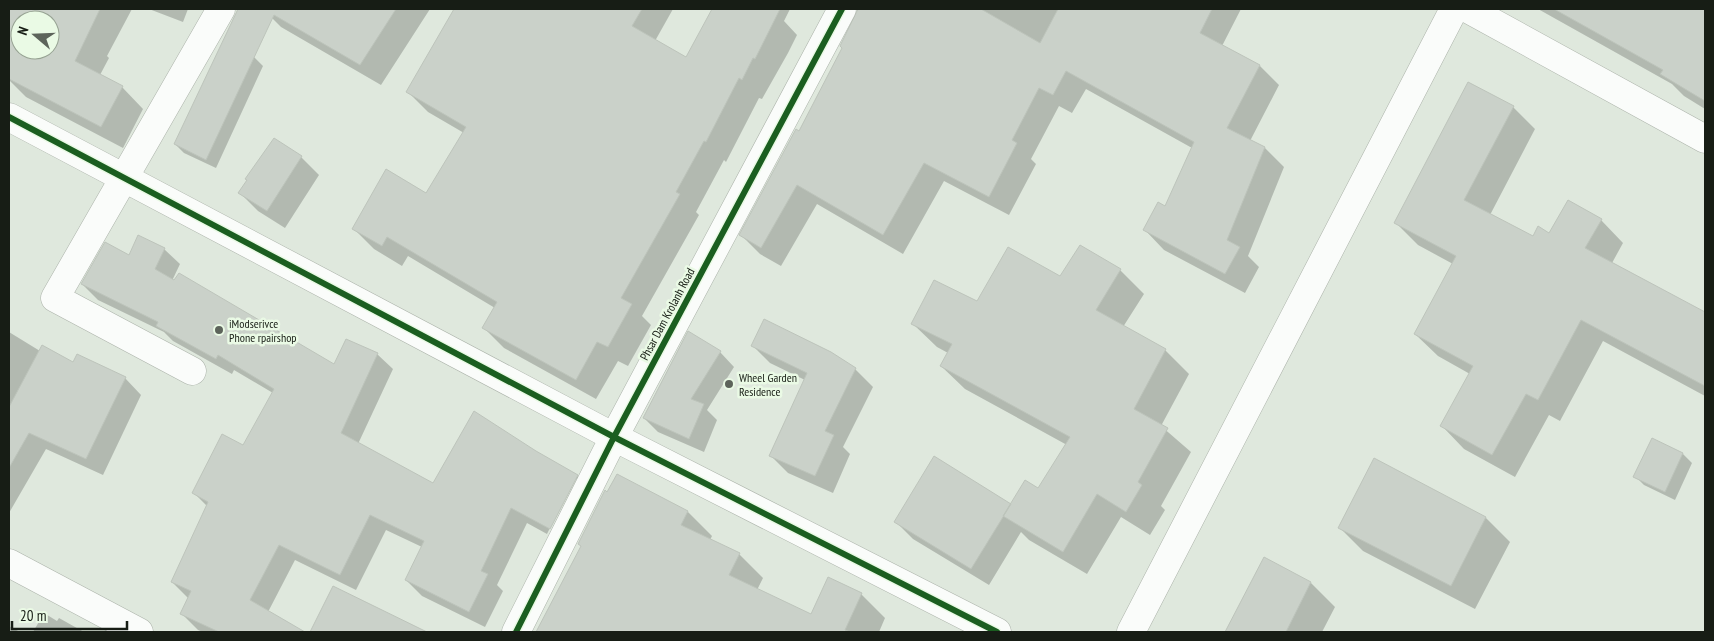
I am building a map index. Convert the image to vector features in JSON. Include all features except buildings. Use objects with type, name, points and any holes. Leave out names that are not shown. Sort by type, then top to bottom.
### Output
[{"type":"street","points":[[192,371],[55,298],[221,9]]},
{"type":"street","name":"Phsar Dam Krolanh Road","points":[[516,632],[614,436],[842,9]]},
{"type":"street","points":[[1131,632],[1454,9]]},
{"type":"street","points":[[1468,9],[1705,139]]},
{"type":"street","points":[[9,117],[614,436],[998,632]]},
{"type":"street","points":[[9,563],[139,632]]},
{"type":"cycle path","points":[[516,632],[614,437],[842,9]]},
{"type":"cycle path","points":[[9,117],[614,437],[997,632]]},
{"type":"place","name":"iModserivce Phone rpairshop","points":[[219,330]]},
{"type":"place","name":"Wheel Garden Residence","points":[[729,384]]}]
